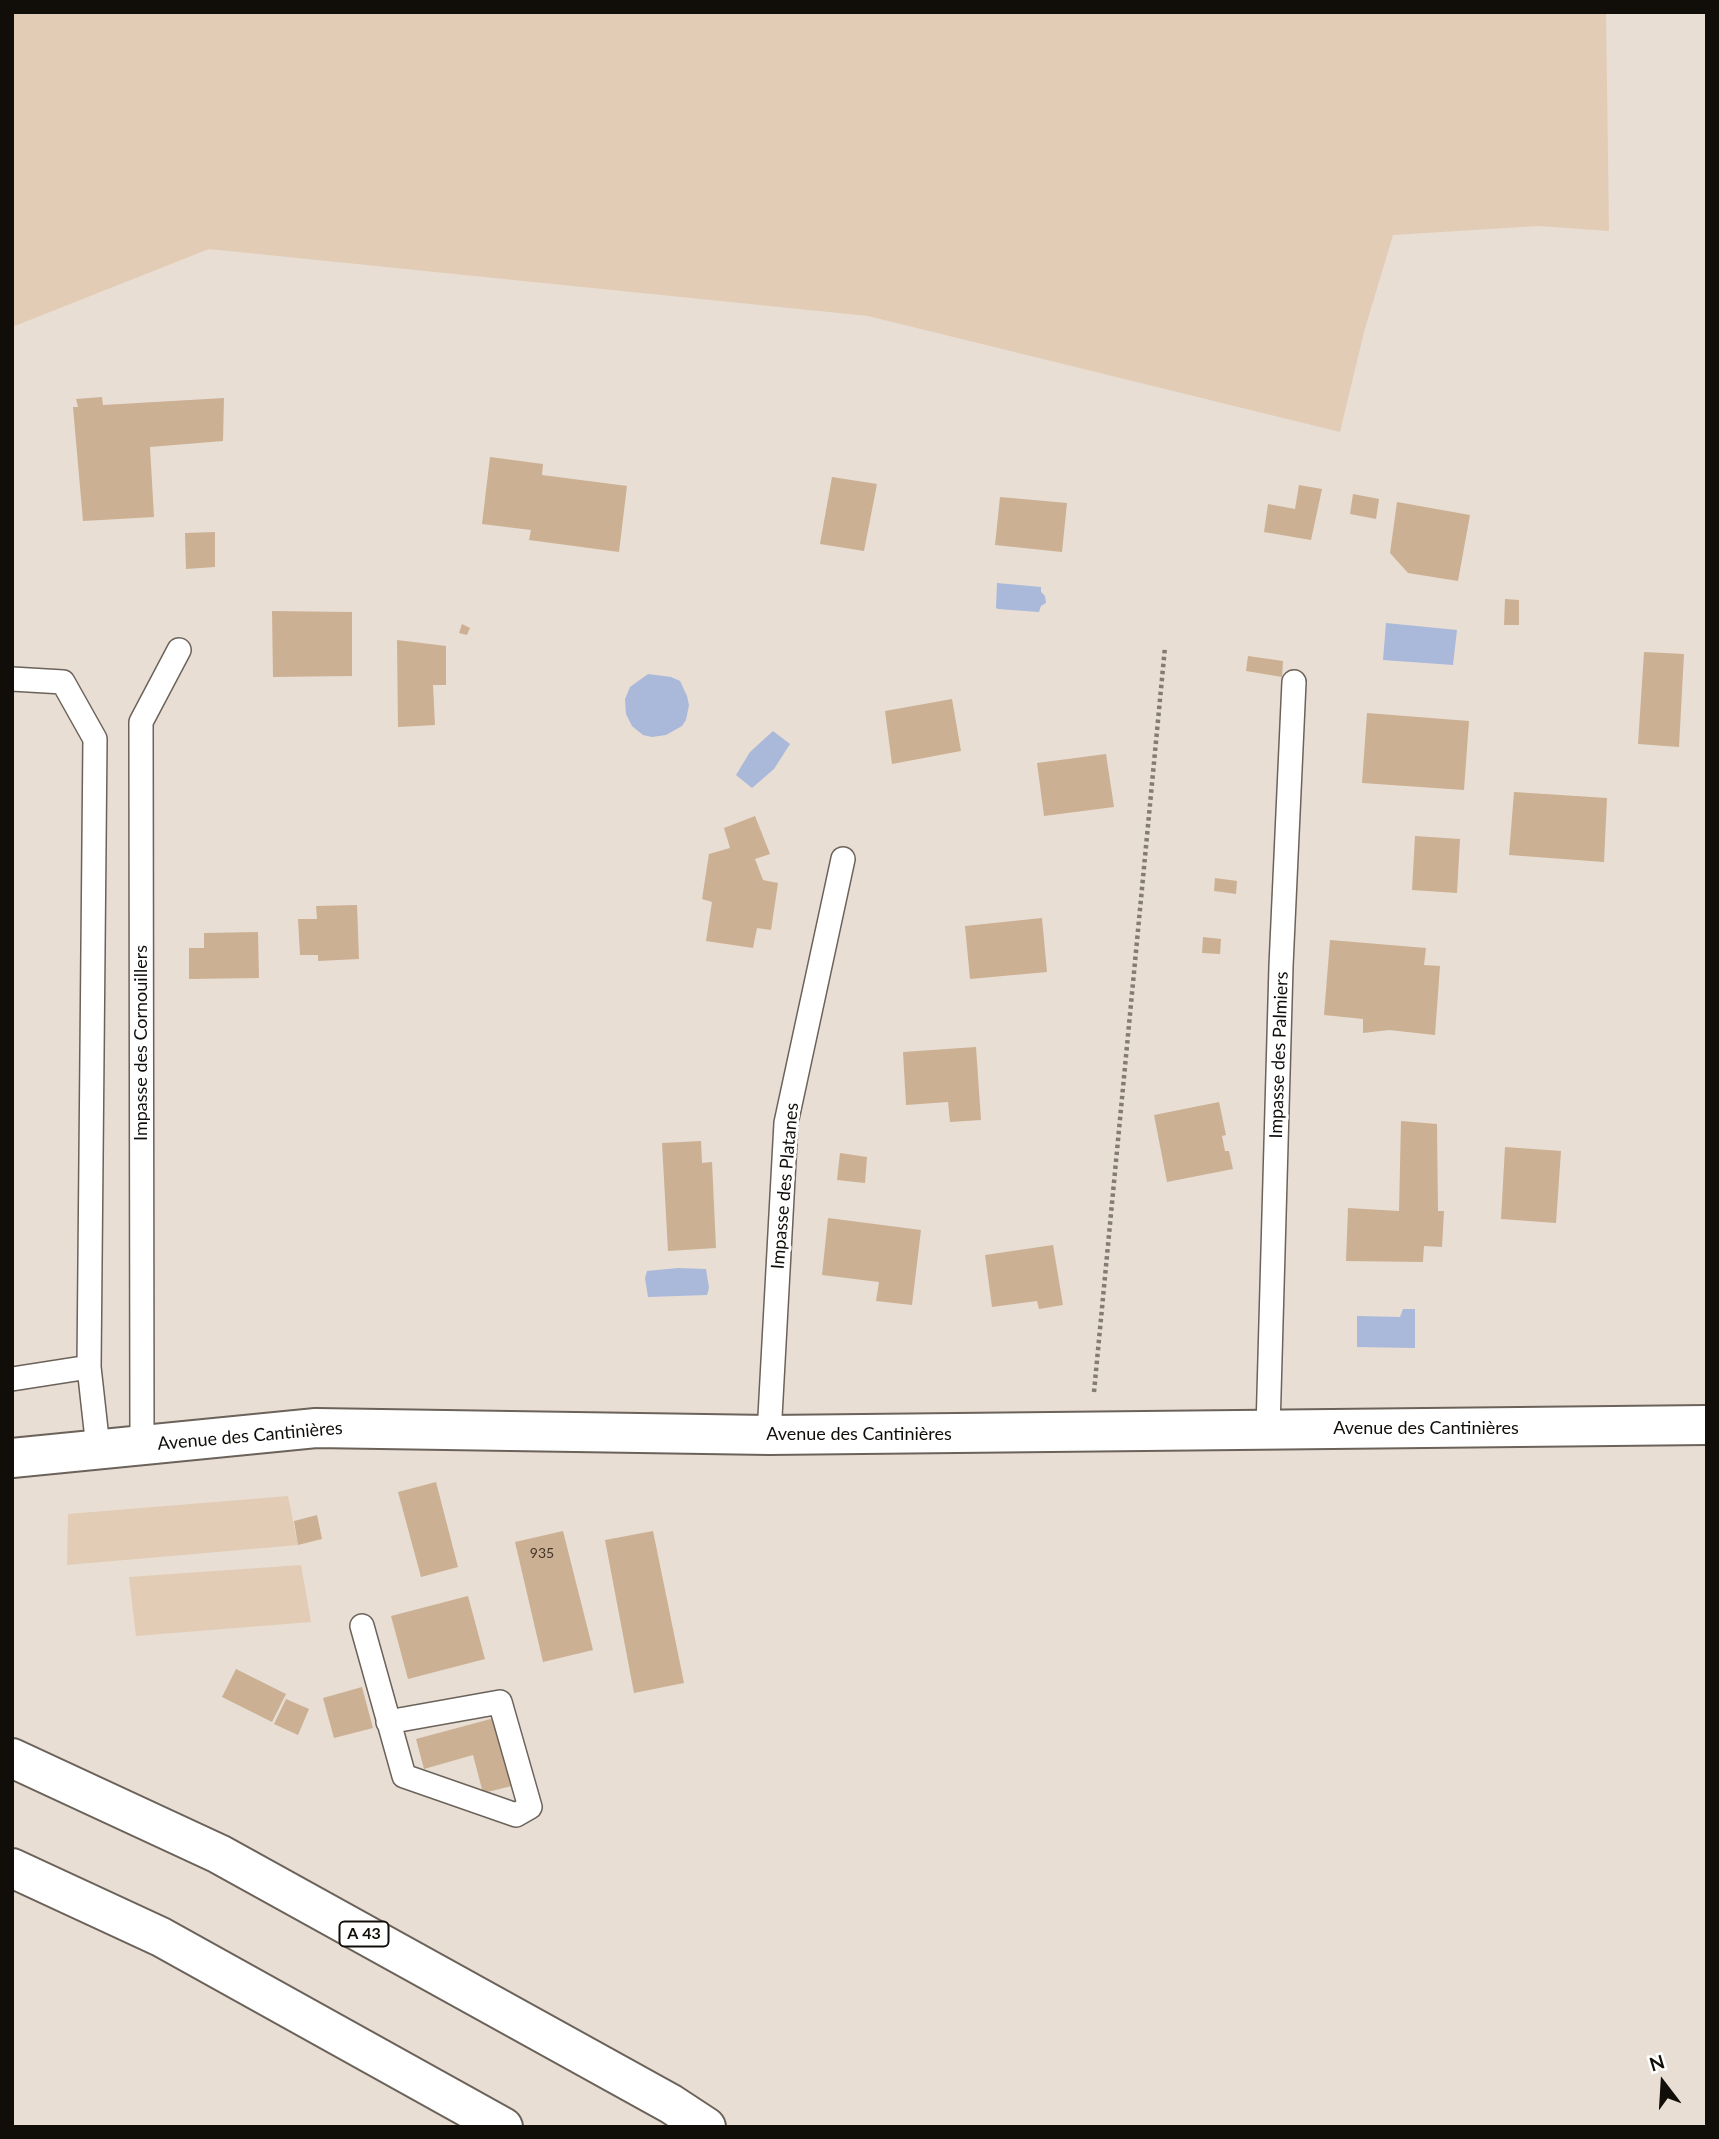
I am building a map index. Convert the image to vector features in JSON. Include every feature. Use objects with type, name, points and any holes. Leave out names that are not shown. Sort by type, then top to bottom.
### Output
[{"type":"main road","name":"Avenue des Cantinières","points":[[12,1458],[316,1428],[769,1435],[1707,1425]]},
{"type":"main road","name":"A 43","points":[[12,1758],[219,1854],[671,2104],[706,2127]]},
{"type":"main road","points":[[12,1868],[161,1937],[503,2127]]},
{"type":"lane","name":"Impasse des Cornouillers","points":[[142,1445],[141,722],[179,650]]},
{"type":"lane","points":[[12,678],[63,682],[95,739],[89,1367],[98,1448]]},
{"type":"lane","name":"Impasse des Palmiers","points":[[1268,1429],[1281,979],[1294,682]]},
{"type":"lane","name":"Impasse des Platanes","points":[[769,1435],[786,1123],[843,859]]},
{"type":"lane","points":[[12,1379],[89,1367]]},
{"type":"lane","points":[[362,1626],[388,1722],[404,1776],[516,1815],[530,1807],[500,1702],[388,1722]]},
{"type":"path","points":[[1077,1432],[1094,1396],[1165,647]]},
{"type":"shaded area","points":[[12,12],[1606,12],[1609,231],[1538,226],[1393,235],[1364,332],[1340,432],[868,316],[209,249],[12,327]]},
{"type":"shaded area","points":[[288,1496],[298,1545],[67,1565],[68,1514]]},
{"type":"shaded area","points":[[301,1565],[311,1622],[136,1636],[129,1577]]},
{"type":"water","points":[[997,583],[1041,587],[1046,603],[1041,606],[1039,612],[998,609]]},
{"type":"water","points":[[1386,623],[1457,630],[1453,665],[1383,660]]},
{"type":"water","points":[[648,674],[680,681],[687,696],[689,705],[686,720],[682,726],[666,735],[643,735],[632,726],[626,714],[625,699],[630,687]]},
{"type":"water","points":[[773,731],[790,744],[774,769],[752,788],[736,775],[750,752]]},
{"type":"water","points":[[706,1269],[709,1288],[707,1295],[648,1297],[645,1278],[647,1271]]},
{"type":"water","points":[[1403,1309],[1415,1309],[1415,1348],[1357,1347],[1357,1316],[1400,1317]]},
{"type":"building","points":[[102,397],[103,405],[224,398],[223,441],[150,447],[154,517],[83,521],[73,407],[78,407],[76,399]]},
{"type":"building","points":[[490,457],[543,464],[542,475],[627,486],[619,552],[529,540],[531,530],[482,524]]},
{"type":"building","points":[[832,477],[877,484],[864,551],[820,544]]},
{"type":"building","points":[[1299,485],[1322,489],[1311,540],[1264,532],[1268,504],[1295,509]]},
{"type":"building","points":[[1353,494],[1379,499],[1376,519],[1350,514]]},
{"type":"building","points":[[1000,497],[1067,503],[1062,552],[995,545]]},
{"type":"building","points":[[1397,502],[1470,515],[1458,581],[1408,573],[1390,553]]},
{"type":"building","points":[[215,532],[215,567],[186,569],[185,533]]},
{"type":"building","points":[[1505,599],[1519,600],[1519,625],[1504,625]]},
{"type":"building","points":[[272,611],[352,612],[352,676],[273,677]]},
{"type":"building","points":[[462,624],[470,628],[467,635],[459,633]]},
{"type":"building","points":[[397,640],[446,646],[446,685],[433,685],[435,725],[398,727]]},
{"type":"building","points":[[1644,652],[1684,654],[1679,747],[1638,744]]},
{"type":"building","points":[[1248,656],[1283,661],[1282,677],[1246,671]]},
{"type":"building","points":[[952,699],[961,751],[892,764],[885,711]]},
{"type":"building","points":[[1367,713],[1469,721],[1464,790],[1362,783]]},
{"type":"building","points":[[1106,754],[1114,807],[1044,816],[1037,763]]},
{"type":"building","points":[[1514,792],[1607,798],[1604,862],[1509,855]]},
{"type":"building","points":[[755,816],[770,854],[755,859],[763,880],[778,883],[771,930],[757,928],[753,948],[706,941],[712,902],[702,899],[709,854],[730,848],[724,828]]},
{"type":"building","points":[[1415,836],[1460,839],[1457,893],[1412,890]]},
{"type":"building","points":[[1215,878],[1237,881],[1236,894],[1214,891]]},
{"type":"building","points":[[357,905],[359,959],[318,961],[318,955],[300,955],[298,919],[317,919],[316,906]]},
{"type":"building","points":[[1042,918],[1047,972],[970,979],[965,926]]},
{"type":"building","points":[[258,932],[259,978],[189,979],[189,948],[204,948],[204,933]]},
{"type":"building","points":[[1203,937],[1221,939],[1220,954],[1202,953]]},
{"type":"building","points":[[1330,940],[1426,948],[1424,965],[1440,966],[1435,1035],[1389,1030],[1363,1033],[1363,1019],[1324,1015]]},
{"type":"building","points":[[976,1047],[981,1120],[950,1122],[948,1102],[906,1105],[903,1052]]},
{"type":"building","points":[[1219,1102],[1226,1135],[1222,1136],[1225,1151],[1229,1151],[1233,1169],[1167,1182],[1154,1115]]},
{"type":"building","points":[[1401,1121],[1437,1124],[1438,1211],[1444,1211],[1442,1247],[1424,1246],[1423,1262],[1346,1261],[1348,1208],[1399,1211]]},
{"type":"building","points":[[701,1141],[702,1163],[712,1162],[716,1248],[668,1251],[662,1143]]},
{"type":"building","points":[[1505,1147],[1561,1151],[1556,1223],[1501,1219]]},
{"type":"building","points":[[840,1153],[867,1157],[865,1183],[837,1180]]},
{"type":"building","points":[[828,1218],[921,1230],[912,1305],[876,1301],[879,1282],[822,1275]]},
{"type":"building","points":[[1053,1245],[1063,1305],[1039,1309],[1037,1301],[992,1307],[985,1255]]},
{"type":"building","points":[[436,1482],[458,1567],[421,1577],[398,1492]]},
{"type":"building","points":[[317,1515],[322,1539],[298,1545],[294,1521]]},
{"type":"building","points":[[563,1531],[593,1650],[543,1662],[515,1542]]},
{"type":"building","points":[[653,1531],[684,1683],[634,1693],[605,1540]]},
{"type":"building","points":[[468,1596],[485,1659],[408,1679],[391,1616]]},
{"type":"building","points":[[236,1669],[286,1694],[272,1722],[222,1697]]},
{"type":"building","points":[[362,1687],[373,1728],[334,1738],[323,1698]]},
{"type":"building","points":[[286,1699],[309,1709],[298,1735],[274,1724]]},
{"type":"building","points":[[498,1717],[516,1785],[483,1793],[473,1755],[424,1769],[416,1739]]}]
